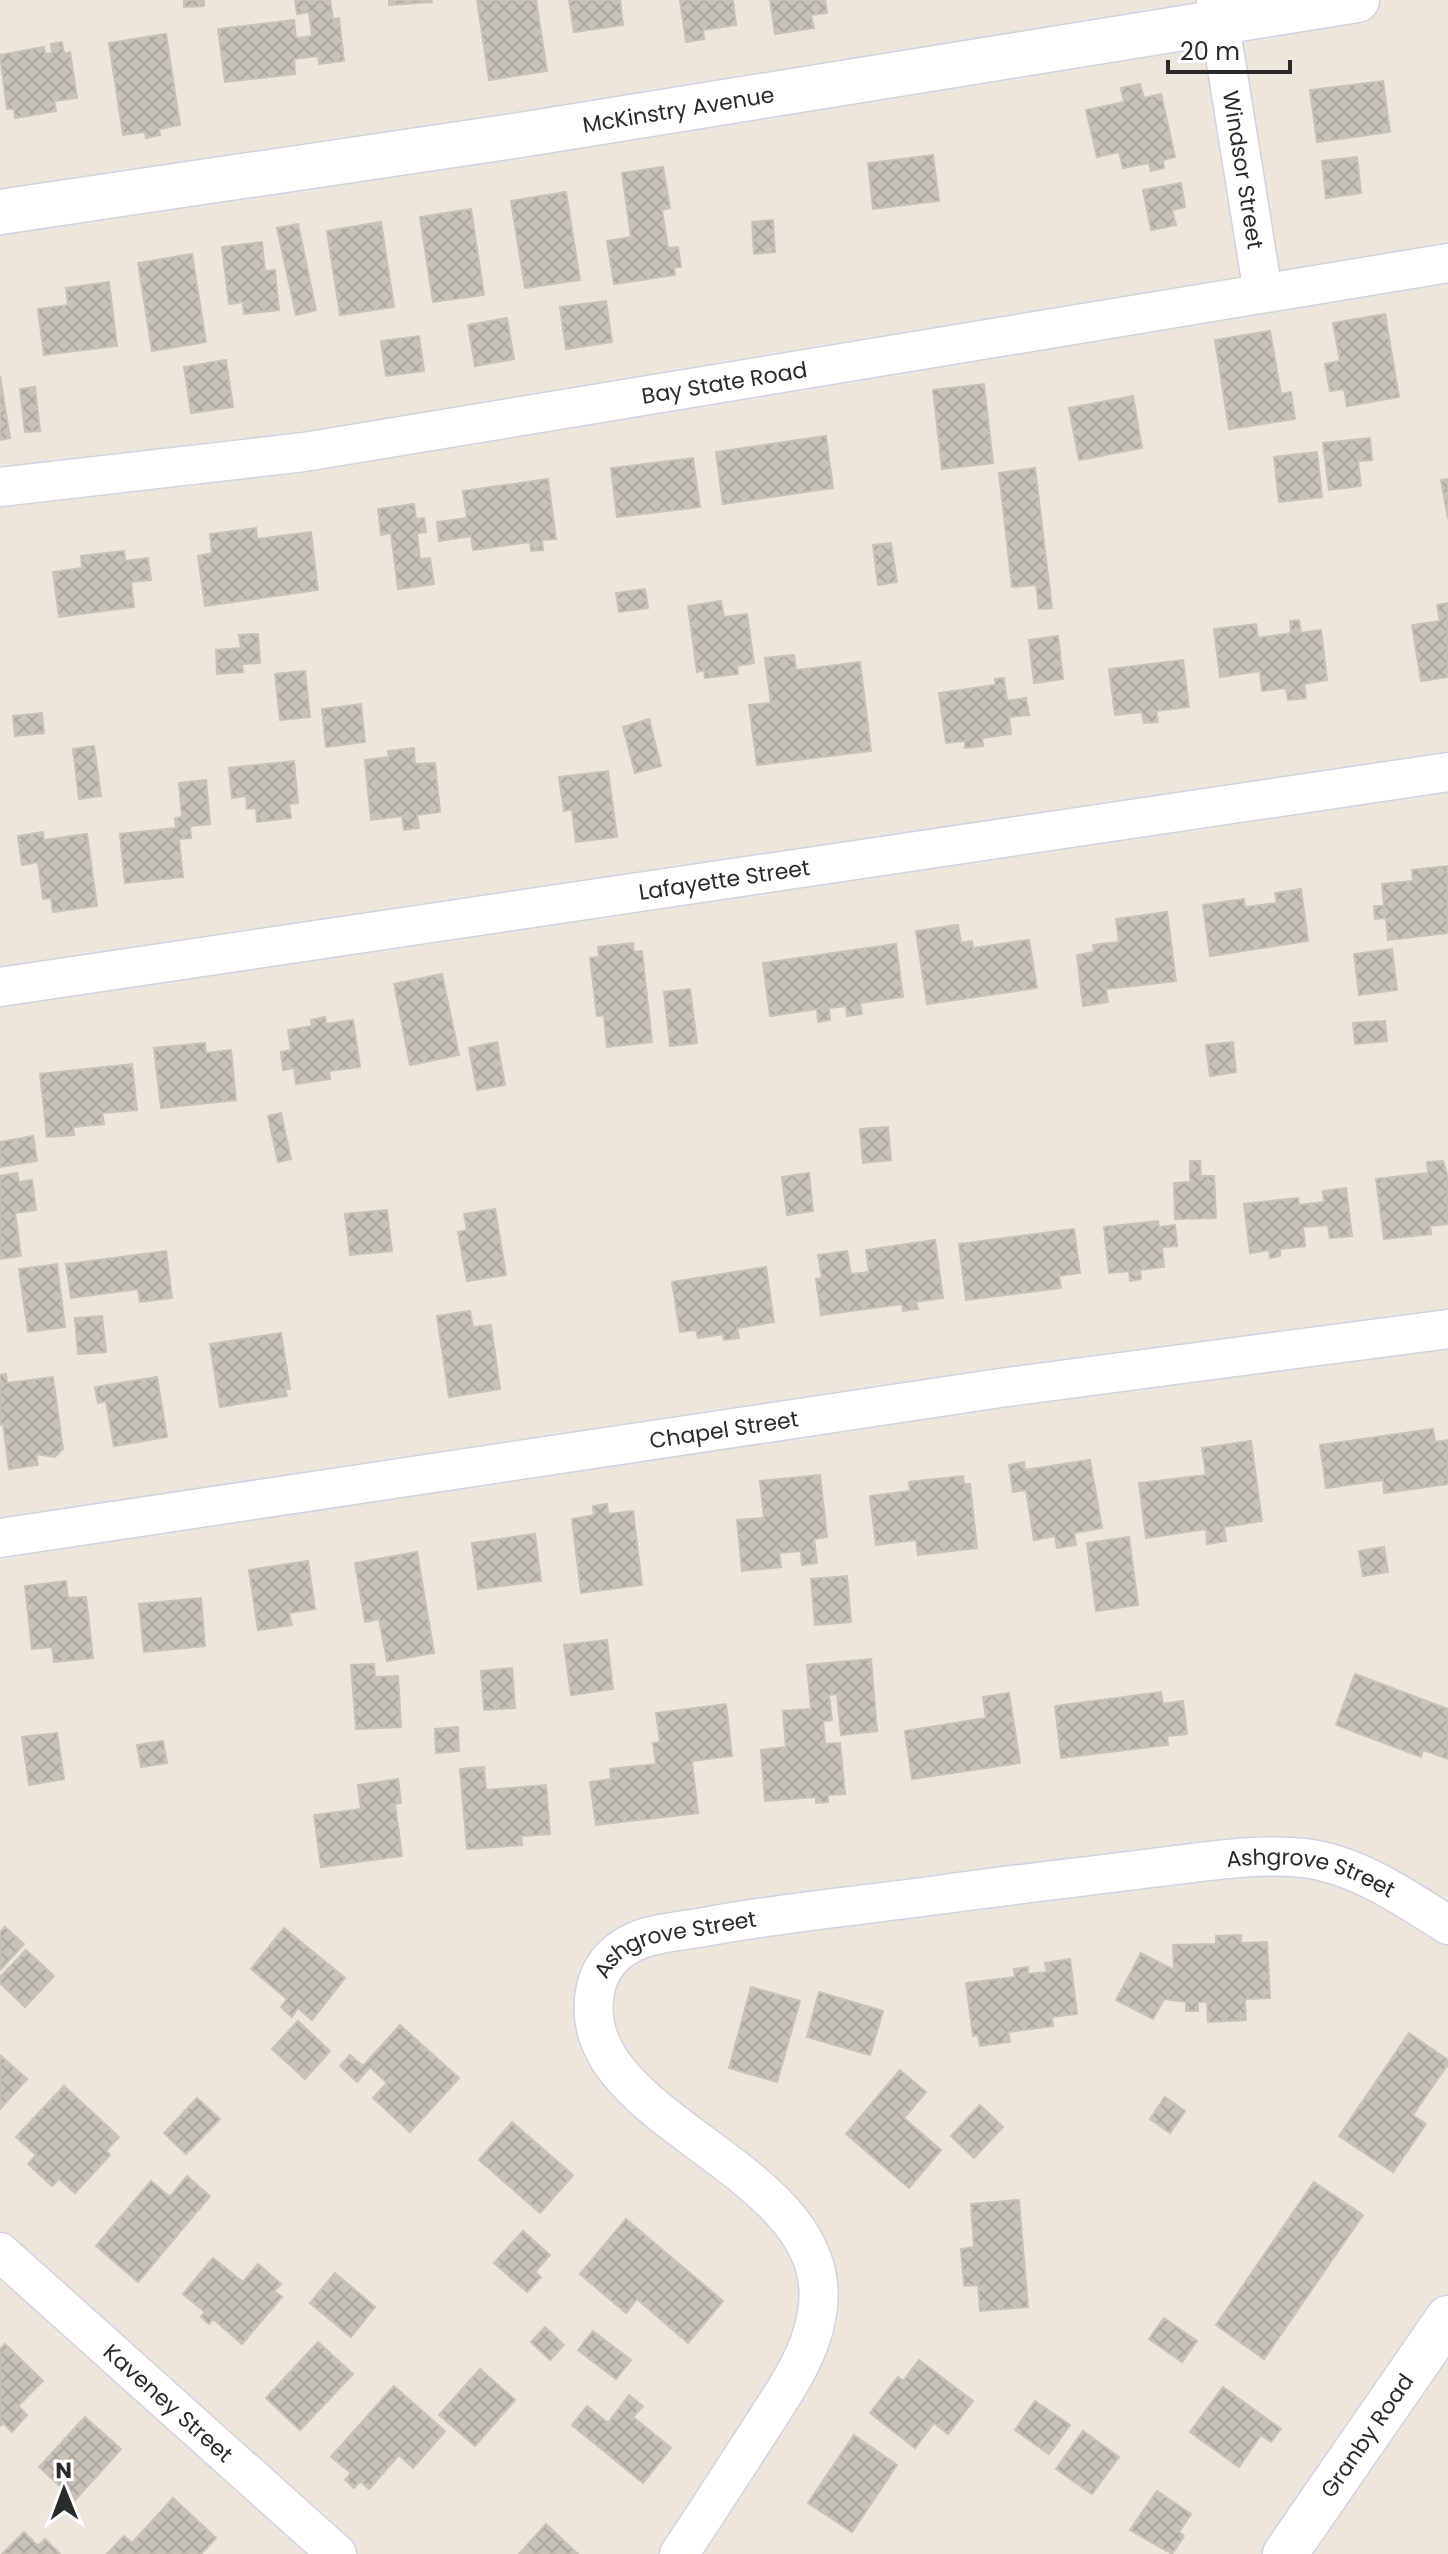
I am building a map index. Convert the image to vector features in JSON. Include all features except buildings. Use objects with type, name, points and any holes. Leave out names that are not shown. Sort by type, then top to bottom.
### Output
[{"type":"street","name":"McKinstry Avenue","points":[[0,212],[520,135],[1218,11],[1357,0]]},
{"type":"street","name":"Windsor Street","points":[[1218,11],[1263,293]]},
{"type":"street","name":"Bay State Road","points":[[0,487],[304,452],[1448,263]]},
{"type":"street","name":"Lafayette Street","points":[[0,987],[1448,772]]},
{"type":"street","name":"Chapel Street","points":[[0,1538],[1000,1388],[1448,1329]]},
{"type":"street","name":"Ashgrove Street","points":[[679,2554],[789,2384],[817,2319],[819,2287],[809,2253],[788,2220],[762,2192],[702,2141],[633,2090],[608,2059],[596,2026],[595,1992],[607,1961],[623,1948],[644,1938],[778,1914],[1247,1857],[1328,1862],[1361,1874],[1448,1925]]},
{"type":"street","name":"Kaveney Street","points":[[0,2252],[337,2554]]},
{"type":"street","name":"Granby Road","points":[[1285,2554],[1448,2318]]}]
